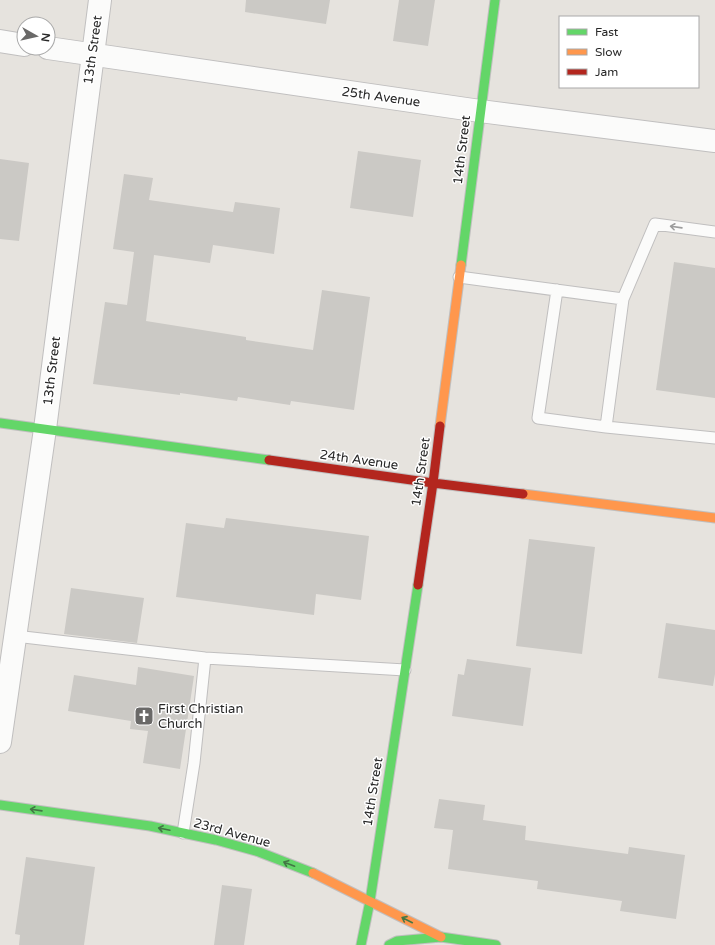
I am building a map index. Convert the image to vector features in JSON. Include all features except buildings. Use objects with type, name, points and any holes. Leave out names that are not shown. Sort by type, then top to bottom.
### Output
[{"type":"main road","name":"14th Street","points":[[361,945],[370,901],[433,483],[495,0]]},
{"type":"main road","name":"24th Avenue","points":[[0,422],[433,483],[715,518]]},
{"type":"main road","name":"23rd Avenue","points":[[0,805],[150,826],[216,840],[259,852],[316,874],[441,937]]},
{"type":"main road","name":"23rd Avenue","points":[[389,945],[397,941],[441,937],[496,945]]},
{"type":"street","name":"13th Street","points":[[0,742],[45,428],[100,0]]},
{"type":"street","points":[[0,42],[16,44]]},
{"type":"street","name":"25th Avenue","points":[[56,49],[480,111],[715,141]]},
{"type":"lane","points":[[606,427],[623,299],[655,224],[715,232]]},
{"type":"lane","points":[[459,277],[623,299]]},
{"type":"lane","points":[[557,290],[538,418],[606,427],[715,438]]},
{"type":"lane","points":[[15,636],[205,658],[405,670]]},
{"type":"lane","points":[[183,833],[194,763],[205,658]]},
{"type":"traffic: fast","points":[[461,265],[495,0]]},
{"type":"traffic: fast","points":[[0,423],[269,460]]},
{"type":"traffic: fast","points":[[361,945],[370,901],[418,585]]},
{"type":"traffic: fast","points":[[0,805],[150,826],[216,840],[259,852],[313,873]]},
{"type":"traffic: fast","points":[[389,945],[397,941],[441,937],[496,945]]},
{"type":"traffic: slow","points":[[440,426],[461,265]]},
{"type":"traffic: slow","points":[[523,494],[715,518]]},
{"type":"traffic: slow","points":[[313,873],[441,937]]},
{"type":"traffic: jam","points":[[418,585],[440,426]]},
{"type":"traffic: jam","points":[[269,460],[523,494]]},
{"type":"place","name":"First Christian Church","points":[[144,716]]}]
